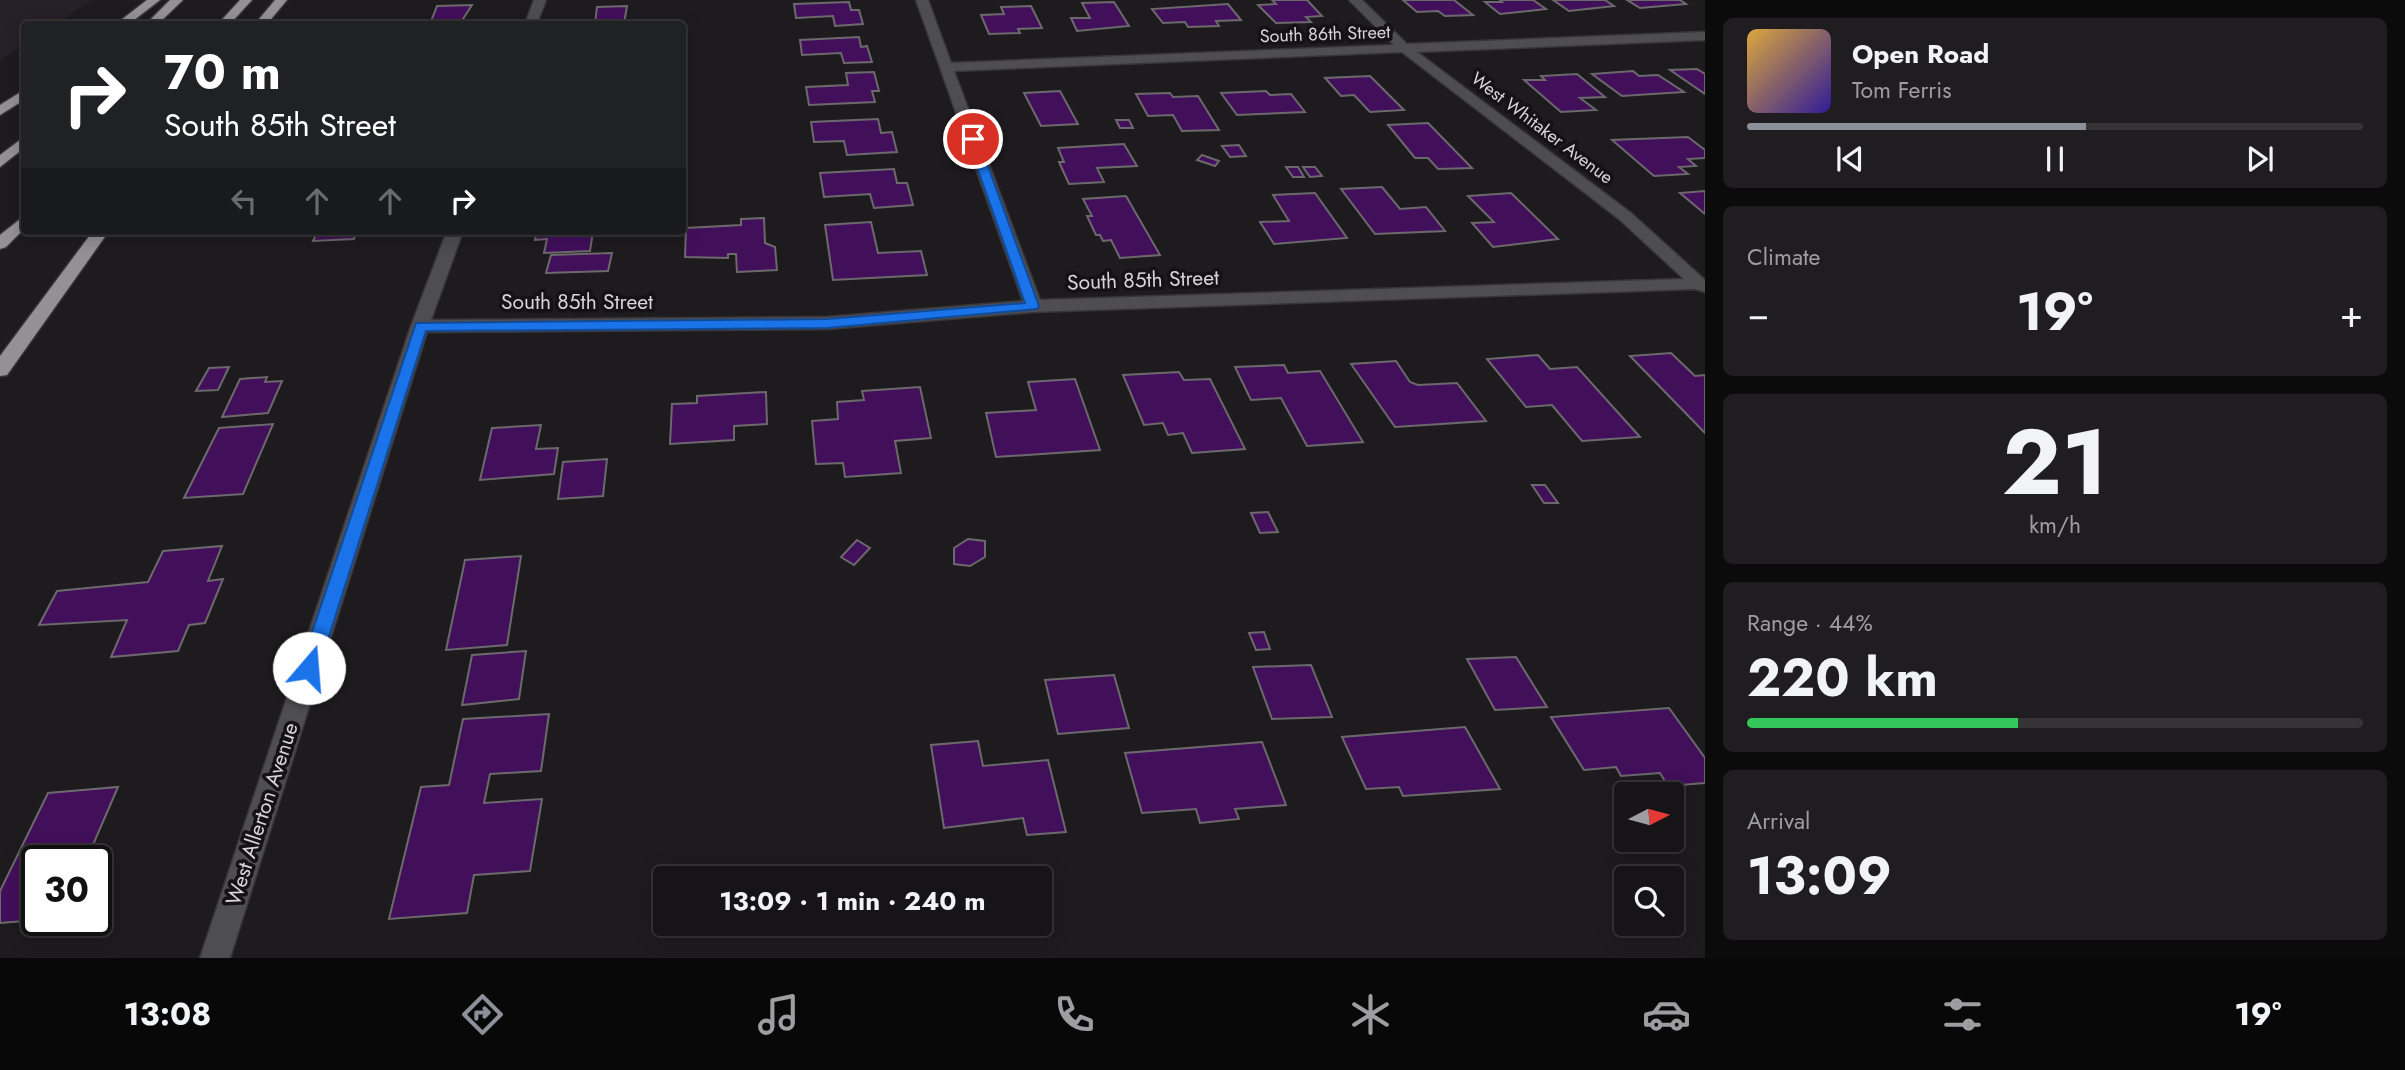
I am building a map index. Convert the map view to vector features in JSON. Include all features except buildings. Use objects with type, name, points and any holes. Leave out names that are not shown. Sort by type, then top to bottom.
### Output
[{"type":"highway","points":[[126,21],[154,0]]},
{"type":"highway","points":[[155,21],[177,0]]},
{"type":"highway","points":[[227,21],[246,0]]},
{"type":"highway","points":[[264,21],[281,0]]},
{"type":"highway","points":[[0,111],[21,96]]},
{"type":"highway","points":[[0,163],[21,144]]},
{"type":"highway","points":[[0,244],[21,224]]},
{"type":"highway","points":[[0,370],[98,235]]},
{"type":"street","points":[[532,21],[540,0]]},
{"type":"street","points":[[922,0],[1033,306]]},
{"type":"street","name":"West Whitaker Avenue","points":[[1355,0],[1404,48],[1625,216],[1702,286]]},
{"type":"street","name":"South 86th Street","points":[[947,67],[1705,36]]},
{"type":"street","name":"West Allerton Avenue","points":[[215,958],[420,326],[454,235]]},
{"type":"street","name":"South 85th Street","points":[[420,326],[827,323],[1033,306],[1702,286]]},
{"type":"shaded area","points":[[0,0],[92,0],[60,21],[21,21],[21,47],[0,60]]},
{"type":"route","points":[[309,668],[420,326],[827,323],[1033,306],[973,139]]}]
